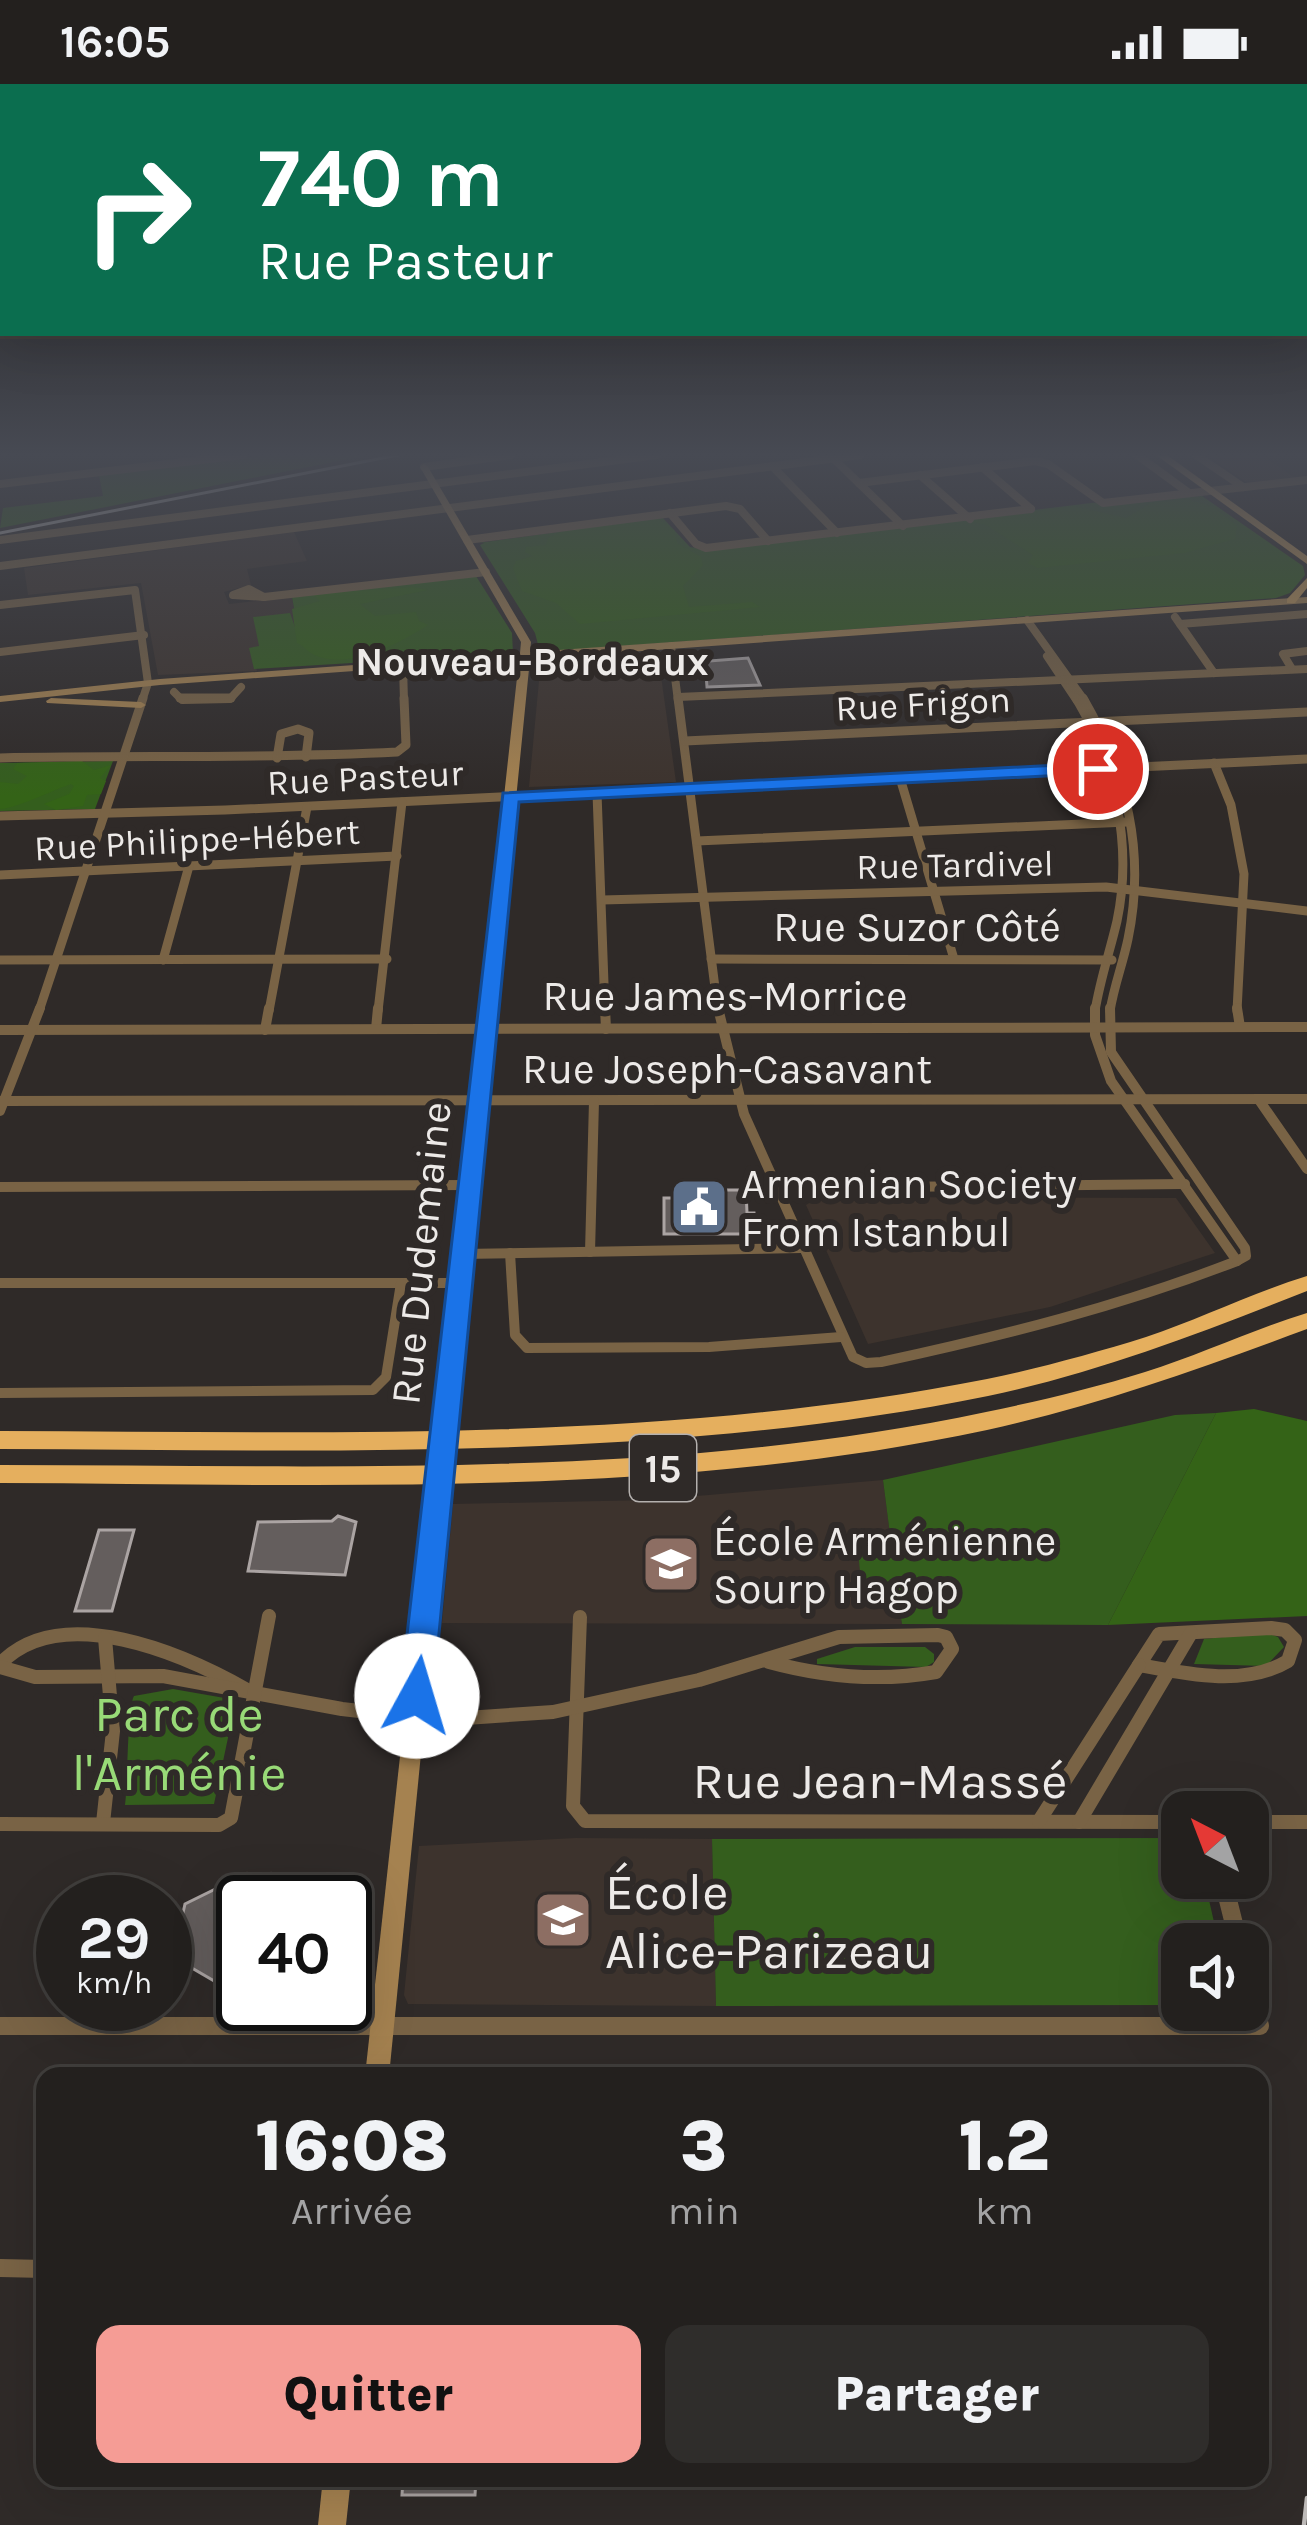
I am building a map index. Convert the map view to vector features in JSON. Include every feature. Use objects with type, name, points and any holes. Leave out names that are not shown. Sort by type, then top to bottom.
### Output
[{"type":"highway","name":"15","points":[[0,1440],[571,1438],[682,1433],[826,1418],[982,1390],[1091,1362],[1187,1332],[1307,1283]]},
{"type":"highway","name":"15","points":[[0,1474],[595,1471],[782,1457],[939,1433],[1059,1406],[1177,1371],[1307,1321]]},
{"type":"main road","name":"Rue Dudemaine","points":[[378,2067],[524,662],[523,633],[484,569]]},
{"type":"main road","points":[[1291,601],[1307,580]]},
{"type":"main road","points":[[0,703],[1291,601],[1307,607]]},
{"type":"main road","points":[[1026,624],[1178,621],[1307,607]]},
{"type":"main road","points":[[0,703],[241,687],[403,670]]},
{"type":"main road","points":[[332,2525],[336,2487]]},
{"type":"street","points":[[264,597],[486,572]]},
{"type":"street","points":[[0,605],[134,590],[144,635],[145,694],[33,1030],[1,1104]]},
{"type":"street","points":[[1178,621],[1214,673]]},
{"type":"street","points":[[672,651],[711,959],[739,1100],[841,1337],[857,1360],[891,1360],[1042,1327],[1237,1261],[1246,1252],[1115,1063],[1107,1028],[1136,890],[1126,822],[1114,768],[1095,722],[1070,680],[1026,624]]},
{"type":"street","points":[[0,652],[144,635]]},
{"type":"street","points":[[1292,669],[1283,654],[1307,651]]},
{"type":"street","points":[[678,697],[1307,669]]},
{"type":"street","points":[[0,758],[277,758],[404,749],[403,670]]},
{"type":"street","name":"Rue Frigon","points":[[685,741],[1307,712]]},
{"type":"street","points":[[277,758],[280,734],[298,729],[309,733],[306,757]]},
{"type":"street","name":"Rue Pasteur","points":[[0,816],[1307,759]]},
{"type":"street","points":[[1214,763],[1235,822],[1245,904],[1235,997],[1240,1027]]},
{"type":"street","points":[[900,778],[954,959]]},
{"type":"street","points":[[597,793],[606,1029]]},
{"type":"street","points":[[376,1029],[402,802]]},
{"type":"street","points":[[265,1030],[307,806]]},
{"type":"street","points":[[697,841],[1126,822]]},
{"type":"street","points":[[1126,822],[1122,888],[1108,960],[1092,1006],[1099,1059],[1237,1261]]},
{"type":"street","name":"Rue Philippe-Hébert","points":[[0,875],[397,856]]},
{"type":"street","points":[[163,960],[189,866]]},
{"type":"street","name":"Rue Tardivel","points":[[602,900],[1122,888],[1307,911]]},
{"type":"street","points":[[0,960],[387,959]]},
{"type":"street","name":"Rue Suzor Côté","points":[[711,959],[1123,962]]},
{"type":"street","name":"Rue James-Morrice","points":[[0,1030],[1307,1027]]},
{"type":"street","name":"Rue Joseph-Casavant","points":[[1,1104],[1307,1099]]},
{"type":"street","points":[[1258,1100],[1307,1169]]},
{"type":"street","points":[[590,1252],[594,1101]]},
{"type":"street","points":[[776,1188],[1198,1182]]},
{"type":"street","points":[[0,1187],[469,1185]]},
{"type":"street","points":[[462,1253],[802,1248]]},
{"type":"street","points":[[510,1253],[515,1334],[527,1348],[709,1347],[841,1337]]},
{"type":"street","points":[[0,1283],[459,1282]]},
{"type":"street","points":[[0,1393],[374,1390],[386,1377],[400,1283]]},
{"type":"street","points":[[0,1823],[219,1825],[236,1808],[269,1616]]},
{"type":"street","points":[[577,1706],[580,1616]]},
{"type":"street","points":[[1040,1821],[1138,1665],[1159,1634],[1279,1628],[1291,1634],[1296,1648],[1280,1668],[1266,1673],[1168,1671],[1138,1665]]},
{"type":"street","points":[[1079,1822],[1191,1634]]},
{"type":"street","points":[[255,1695],[234,1680],[128,1640],[30,1637],[7,1650],[0,1665],[15,1675],[163,1676],[255,1695],[415,1718],[483,1718],[577,1706],[769,1662],[839,1637],[938,1635],[946,1637],[952,1649],[937,1672],[906,1677],[817,1674],[769,1662]]},
{"type":"street","points":[[103,1823],[113,1774],[112,1679],[105,1638]]},
{"type":"street","name":"Rue Jean-Massé","points":[[577,1706],[573,1806],[579,1818],[691,1823],[1161,1822]]},
{"type":"street","points":[[1269,1822],[1307,1822]]},
{"type":"street","points":[[0,2026],[1161,2026]]},
{"type":"street","points":[[0,2268],[36,2269]]},
{"type":"shaded area","points":[[24,569],[248,569],[251,585],[224,592],[229,604],[292,597],[300,642],[250,648],[257,671],[158,675],[141,583],[28,595]]},
{"type":"shaded area","points":[[659,662],[676,782],[529,787],[540,670]]},
{"type":"shaded area","points":[[819,1197],[1176,1198],[1215,1253],[1050,1307],[868,1344],[806,1205]]},
{"type":"shaded area","name":"École Arménienne Sourp Hagop","points":[[883,1480],[902,1624],[442,1623],[453,1504],[650,1500]]},
{"type":"shaded area","name":"École Alice-Parizeau","points":[[576,1838],[712,1839],[716,2006],[408,2004],[404,1995],[419,1846]]},
{"type":"green space","points":[[495,569],[1304,569],[1305,575],[1290,593],[1276,598],[540,652],[535,633]]},
{"type":"green space","points":[[513,569],[699,569],[683,586],[689,607],[752,602],[760,607],[580,624],[556,603],[522,591]]},
{"type":"green space","points":[[476,576],[512,633],[513,653],[254,669],[249,648],[259,646],[253,617],[290,613],[300,641],[292,597]]},
{"type":"green space","points":[[428,590],[360,604],[375,616],[416,612],[419,621],[428,625],[403,640],[340,660],[311,653],[297,643],[292,609],[320,601],[313,594]]},
{"type":"green space","points":[[82,761],[94,770],[111,765],[100,778],[106,781],[101,794],[87,795],[83,806],[56,810],[44,804],[69,794],[71,784],[0,809],[0,782],[18,784],[27,776],[13,769],[17,763]]},
{"type":"green space","points":[[113,761],[95,809],[0,811],[0,763]]},
{"type":"green space","points":[[1254,1409],[1307,1421],[1307,1616],[1108,1625],[1216,1413]]},
{"type":"green space","points":[[1216,1413],[1108,1625],[902,1624],[898,1600],[863,1599],[857,1543],[891,1542],[883,1480],[1175,1415]]},
{"type":"green space","points":[[1267,1633],[1278,1637],[1284,1647],[1266,1666],[1194,1664],[1204,1639]]},
{"type":"green space","points":[[855,1647],[925,1647],[934,1654],[934,1662],[926,1667],[817,1664],[817,1659]]},
{"type":"green space","name":"Parc de l'Arménie","points":[[173,1689],[236,1700],[214,1804],[125,1805],[134,1696]]},
{"type":"green space","points":[[1161,1838],[1161,1899],[1209,1899],[1214,1923],[1161,1923],[1161,2005],[716,2006],[712,1839]]},
{"type":"building","points":[[748,658],[760,685],[707,687],[706,674],[696,662]]},
{"type":"building","name":"Armenian Society From Istanbul","points":[[693,1190],[746,1190],[747,1213],[754,1213],[755,1234],[664,1234],[664,1198],[693,1198]]},
{"type":"building","points":[[338,1516],[356,1522],[345,1575],[248,1571],[258,1522],[332,1521]]},
{"type":"building","points":[[99,1530],[134,1530],[112,1611],[75,1611]]},
{"type":"building","points":[[216,1889],[216,1982],[192,1968],[192,1901]]},
{"type":"building","points":[[402,2487],[475,2487],[475,2495],[402,2495]]},
{"type":"tram line","points":[[1304,2525],[1307,2498]]},
{"type":"place","name":"Armenian Society From Istanbul","points":[[699,1207]]},
{"type":"place","name":"École Arménienne Sourp Hagop","points":[[671,1564]]},
{"type":"place","name":"École Alice-Parizeau","points":[[563,1920]]},
{"type":"district","name":"Nouveau-Bordeaux","points":[[532,661]]},
{"type":"route","points":[[417,1696],[510,797],[1098,769]]}]
